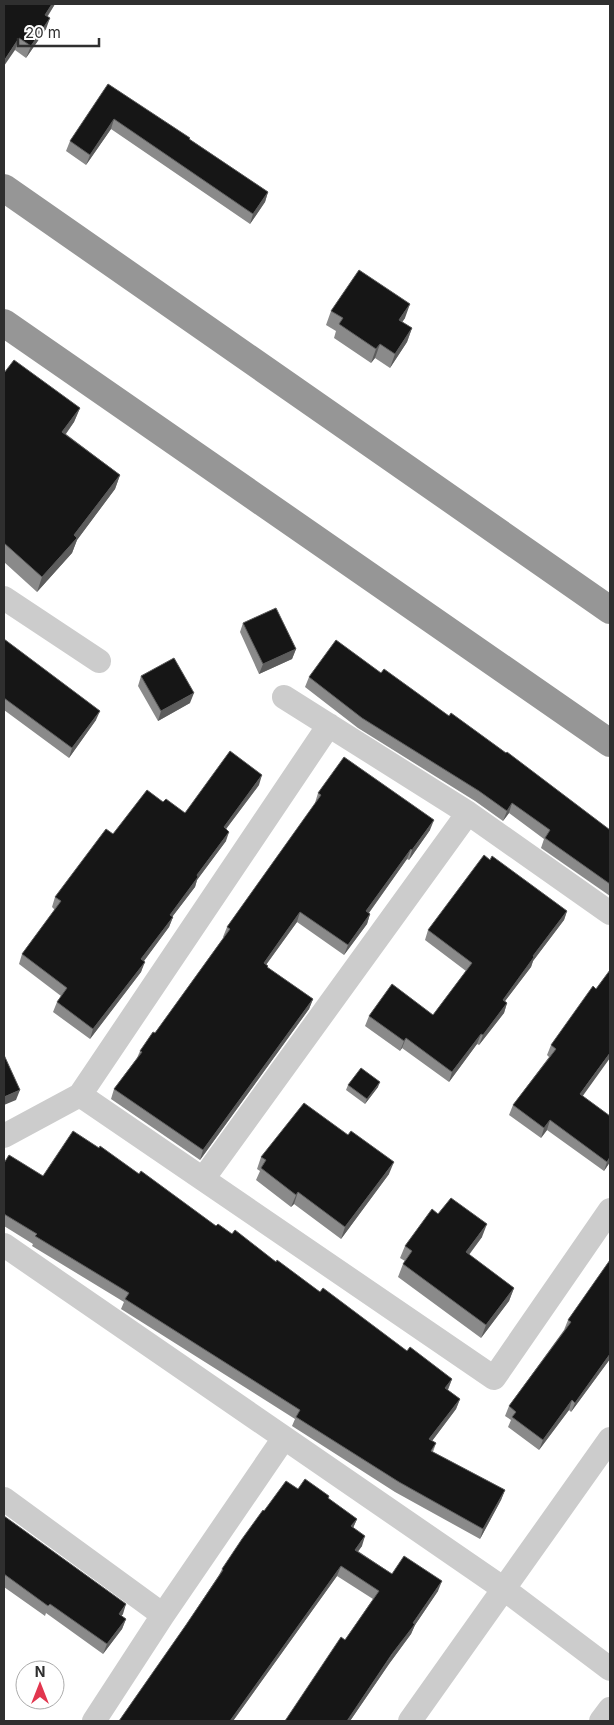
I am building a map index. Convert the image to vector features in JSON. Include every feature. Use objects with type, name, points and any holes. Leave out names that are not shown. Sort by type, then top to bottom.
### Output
[{"type":"highway","points":[[4,188],[610,610]]},
{"type":"highway","points":[[4,323],[610,743]]},
{"type":"street","points":[[4,598],[99,661]]},
{"type":"street","points":[[284,697],[468,814],[610,913]]},
{"type":"street","points":[[4,1136],[80,1095],[329,726]]},
{"type":"street","points":[[203,1179],[468,814]]},
{"type":"street","points":[[80,1095],[494,1378],[608,1220]]},
{"type":"street","points":[[4,1245],[504,1589],[610,1669]]},
{"type":"street","points":[[94,1721],[163,1615],[284,1438]]},
{"type":"street","points":[[410,1721],[610,1439]]},
{"type":"street","points":[[4,1500],[163,1615]]},
{"type":"street","points":[[601,1721],[610,1709]]},
{"type":"building","points":[[4,4],[52,4],[45,15],[50,18],[31,46],[19,38],[4,61]]},
{"type":"building","points":[[108,84],[268,192],[253,214],[114,119],[90,155],[70,141]]},
{"type":"building","points":[[359,270],[410,304],[399,320],[412,328],[395,354],[380,344],[376,349],[339,324],[343,318],[331,311]]},
{"type":"building","points":[[14,360],[80,408],[62,432],[120,475],[74,535],[77,538],[42,577],[4,543],[4,373]]},
{"type":"building","points":[[276,608],[296,649],[263,664],[243,623]]},
{"type":"building","points":[[4,639],[100,711],[72,748],[4,698]]},
{"type":"building","points":[[336,640],[381,673],[384,669],[449,716],[451,713],[507,752],[610,830],[610,884],[545,838],[550,830],[512,803],[507,811],[479,791],[362,718],[309,677]]},
{"type":"building","points":[[174,658],[194,693],[161,711],[141,676]]},
{"type":"building","points":[[230,751],[262,775],[224,827],[229,832],[170,915],[173,917],[141,959],[145,962],[93,1029],[57,1002],[67,988],[22,954],[61,901],[55,897],[106,829],[113,834],[147,790],[163,802],[166,799],[185,813]]},
{"type":"building","points":[[344,757],[434,820],[366,911],[370,914],[348,945],[300,912],[264,963],[313,999],[203,1150],[114,1089],[142,1052],[140,1051],[153,1032],[155,1033],[230,929],[227,927],[321,795],[318,793]]},
{"type":"building","points":[[484,855],[490,860],[492,856],[567,911],[503,1000],[507,1003],[452,1072],[406,1038],[404,1041],[369,1016],[392,984],[433,1015],[472,963],[428,930]]},
{"type":"building","points":[[610,970],[610,1053],[580,1094],[610,1116],[610,1157],[607,1162],[550,1120],[544,1128],[513,1105],[556,1049],[551,1045],[593,986],[596,989]]},
{"type":"building","points":[[4,1055],[20,1090],[4,1097]]},
{"type":"building","points":[[361,1068],[380,1082],[367,1099],[348,1085]]},
{"type":"building","points":[[304,1103],[348,1135],[351,1131],[394,1162],[345,1227],[298,1192],[296,1195],[261,1168],[266,1160],[261,1157]]},
{"type":"building","points":[[73,1131],[99,1148],[100,1146],[139,1174],[141,1171],[216,1226],[218,1224],[232,1234],[235,1230],[276,1262],[277,1260],[320,1292],[323,1288],[407,1351],[410,1347],[452,1379],[445,1388],[460,1399],[429,1439],[436,1443],[431,1451],[505,1490],[483,1529],[399,1482],[296,1417],[300,1410],[125,1299],[129,1293],[35,1236],[37,1234],[4,1214],[4,1163],[9,1155],[43,1176]]},
{"type":"building","points":[[451,1198],[487,1224],[466,1252],[514,1288],[486,1325],[403,1264],[412,1251],[405,1246],[432,1209],[438,1214]]},
{"type":"building","points":[[610,1260],[610,1354],[575,1403],[572,1400],[543,1440],[512,1417],[516,1412],[509,1406],[571,1322],[568,1320]]},
{"type":"building","points":[[305,1479],[357,1519],[351,1526],[365,1536],[355,1550],[392,1574],[404,1556],[442,1581],[413,1623],[415,1624],[392,1654],[347,1721],[285,1721],[341,1637],[345,1640],[379,1591],[341,1566],[230,1721],[119,1721],[263,1510],[286,1481],[298,1489]]},
{"type":"building","points":[[4,1516],[126,1604],[119,1614],[126,1619],[107,1644],[50,1604],[48,1606],[4,1574]]}]
